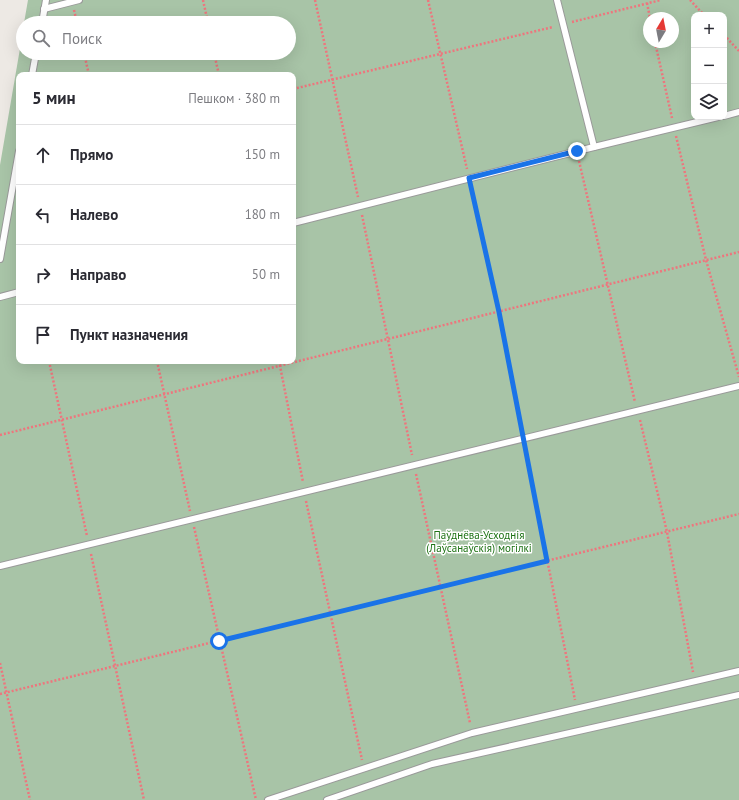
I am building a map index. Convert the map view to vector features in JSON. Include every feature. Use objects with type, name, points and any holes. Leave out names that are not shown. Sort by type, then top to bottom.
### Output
[{"type":"lane","points":[[43,16],[46,0]]},
{"type":"lane","points":[[44,8],[79,0]]},
{"type":"lane","points":[[557,0],[594,147]]},
{"type":"lane","points":[[33,72],[35,60]]},
{"type":"lane","points":[[727,115],[739,112]]},
{"type":"lane","points":[[296,222],[706,120]]},
{"type":"lane","points":[[0,259],[16,168]]},
{"type":"lane","points":[[0,297],[16,293]]},
{"type":"lane","points":[[0,566],[739,386]]},
{"type":"lane","points":[[268,800],[472,733],[739,671]]},
{"type":"lane","points":[[327,800],[432,764],[739,695]]},
{"type":"path","points":[[203,0],[206,16]]},
{"type":"path","points":[[315,0],[472,733]]},
{"type":"path","points":[[428,0],[499,312],[577,709]]},
{"type":"path","points":[[296,88],[661,0]]},
{"type":"path","points":[[690,0],[701,12]]},
{"type":"path","points":[[647,3],[649,12]]},
{"type":"path","points":[[727,38],[739,51]]},
{"type":"path","points":[[657,48],[674,128],[706,260],[739,379]]},
{"type":"path","points":[[86,60],[88,72]]},
{"type":"path","points":[[216,60],[218,72]]},
{"type":"path","points":[[296,362],[739,252]]},
{"type":"path","points":[[50,364],[144,800]]},
{"type":"path","points":[[158,364],[256,800]]},
{"type":"path","points":[[0,434],[288,364]]},
{"type":"path","points":[[280,366],[304,492],[363,769]]},
{"type":"path","points":[[0,694],[739,514]]},
{"type":"path","points":[[0,662],[30,800]]},
{"type":"green space","name":"Паўднёва-Усходнія (Лаўсанаўскія) могілкі","points":[[28,0],[739,0],[739,800],[0,800],[0,165],[18,60],[296,60],[296,16],[25,16]]},
{"type":"route","points":[[219,641],[547,561],[499,312],[469,178],[577,151]]}]
